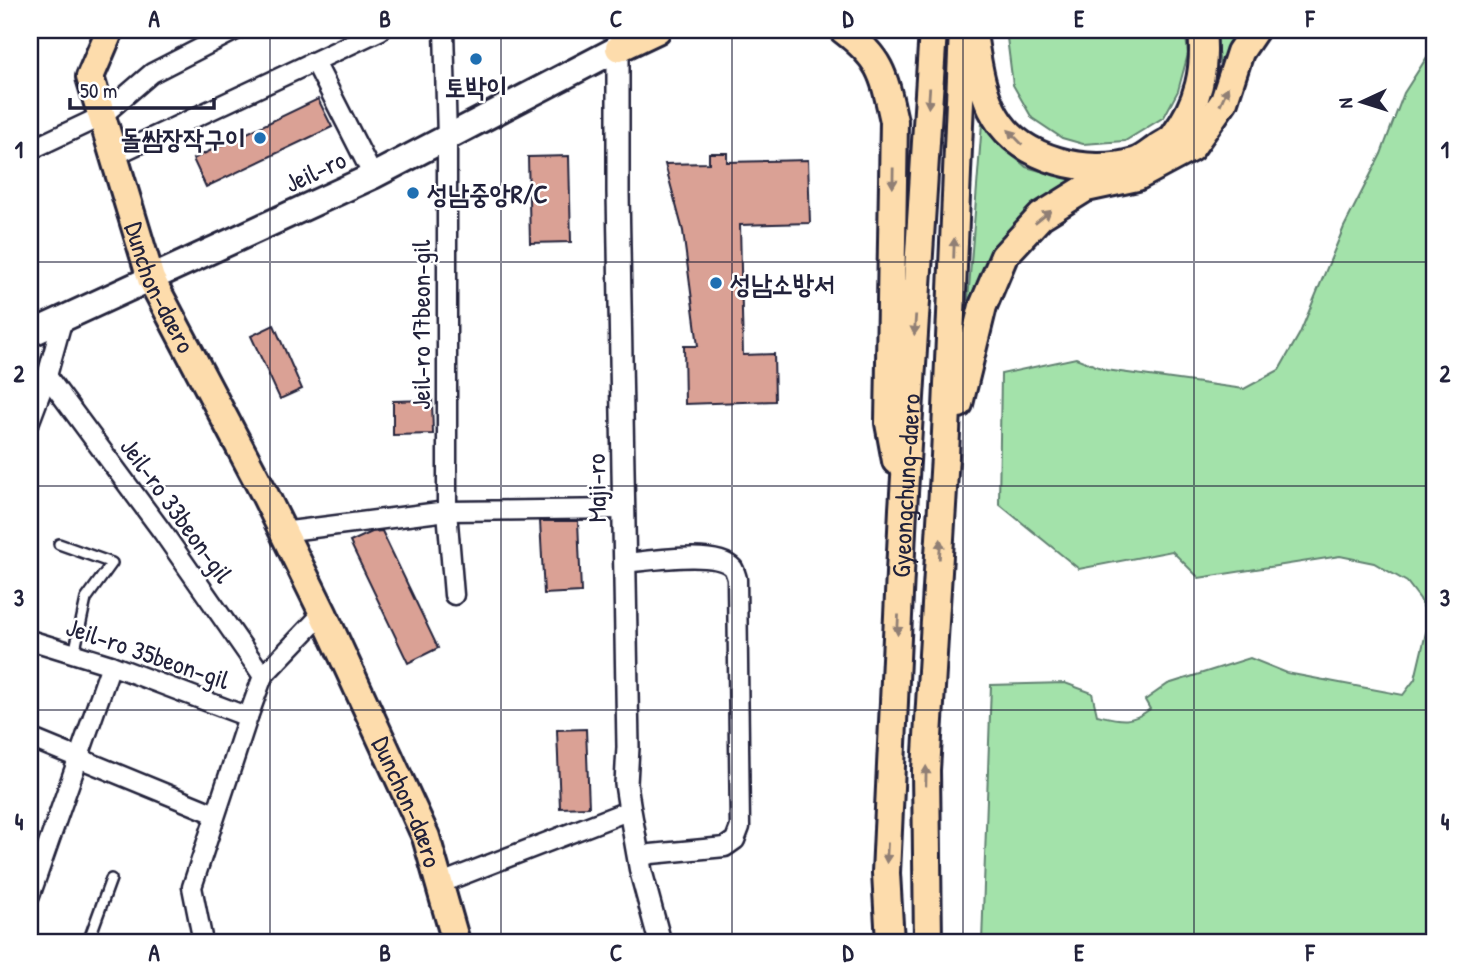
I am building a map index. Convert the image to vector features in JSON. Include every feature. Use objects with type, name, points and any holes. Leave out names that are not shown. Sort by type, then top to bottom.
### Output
[{"type":"main road","name":"Dunchon-daero","points":[[110,30],[90,77],[151,279],[323,613],[426,837],[456,942]]},
{"type":"main road","points":[[618,39],[657,30]]},
{"type":"main road","points":[[843,30],[865,46],[884,77],[894,121],[889,423],[903,509]]},
{"type":"main road","name":"Gyeongchung-daero","points":[[890,942],[886,873],[903,509],[933,30]]},
{"type":"main road","name":"Gyeongchung-daero","points":[[928,942],[926,770],[945,456],[963,30]]},
{"type":"main road","points":[[973,30],[979,74],[996,118],[1025,148],[1062,164],[1098,166],[1136,162],[1173,138],[1195,101],[1205,58],[1202,30]]},
{"type":"main road","points":[[945,456],[983,306],[1004,256],[1041,216],[1086,188],[1137,177],[1191,148],[1223,101],[1240,52],[1255,30]]},
{"type":"main road","name":"Jeil-ro","points":[[30,334],[373,176],[447,139],[618,39]]},
{"type":"street","points":[[30,150],[102,116],[152,73],[236,30]]},
{"type":"street","points":[[113,156],[381,30]]},
{"type":"street","name":"Jeil-ro 17beon-gil","points":[[444,30],[447,139],[447,511],[454,595]]},
{"type":"street","name":"Maji-ro","points":[[618,39],[618,192],[628,747],[626,784],[639,858],[660,942]]},
{"type":"street","points":[[315,62],[373,176]]},
{"type":"street","points":[[30,421],[47,376],[63,318]]},
{"type":"street","name":"Jeil-ro 33beon-gil","points":[[47,376],[164,534],[263,676]]},
{"type":"street","points":[[282,532],[447,511],[624,509]]},
{"type":"street","points":[[625,563],[705,557],[721,560],[734,568],[737,579],[740,827],[735,840],[725,847],[650,854],[639,858]]},
{"type":"street","points":[[203,942],[192,887],[248,717],[263,676],[323,613]]},
{"type":"street","name":"Jeil-ro 35beon-gil","points":[[30,640],[111,666],[248,717]]},
{"type":"street","points":[[30,896],[111,666]]},
{"type":"street","points":[[30,738],[215,814]]},
{"type":"street","name":"Dunchon-daero","points":[[439,884],[630,810]]},
{"type":"lane","points":[[59,544],[112,563],[86,599],[74,654]]},
{"type":"lane","points":[[88,942],[111,879]]},
{"type":"green space","points":[[1006,30],[1185,30],[1188,54],[1178,91],[1164,117],[1125,141],[1083,144],[1062,138],[1032,118],[1013,85]]},
{"type":"green space","points":[[1214,30],[1243,30],[1222,75]]},
{"type":"green space","points":[[1434,46],[1434,942],[982,942],[991,685],[1065,683],[1092,693],[1097,715],[1125,720],[1150,709],[1145,700],[1168,684],[1250,658],[1287,673],[1403,695],[1415,679],[1429,620],[1420,599],[1407,582],[1374,563],[1340,556],[1199,578],[1172,551],[1079,569],[999,504],[1001,374],[1076,358],[1106,370],[1244,389],[1279,370],[1300,333],[1344,227],[1381,154],[1404,93]]},
{"type":"green space","points":[[982,123],[996,141],[1026,167],[1085,183],[1002,245],[968,301]]},
{"type":"building","points":[[318,99],[332,127],[206,187],[193,159]]},
{"type":"building","name":"성남소방서","points":[[709,153],[727,153],[727,162],[808,160],[810,223],[740,225],[743,355],[774,354],[775,401],[685,404],[684,346],[698,346],[683,231],[665,164],[709,163]]},
{"type":"building","points":[[569,156],[571,242],[530,243],[528,157]]},
{"type":"building","points":[[274,325],[302,389],[280,399],[251,336]]},
{"type":"building","points":[[432,400],[433,434],[393,435],[393,401]]},
{"type":"building","points":[[540,521],[578,521],[581,592],[544,594]]},
{"type":"building","points":[[382,531],[438,648],[408,663],[350,542],[372,532]]},
{"type":"building","points":[[586,729],[589,807],[560,808],[557,730]]},
{"type":"place","name":"토박이","points":[[476,59]]},
{"type":"place","name":"돌쌈장작구이","points":[[260,138]]},
{"type":"place","name":"성남중앙R/C","points":[[413,193]]},
{"type":"place","name":"성남소방서","points":[[716,283]]}]
